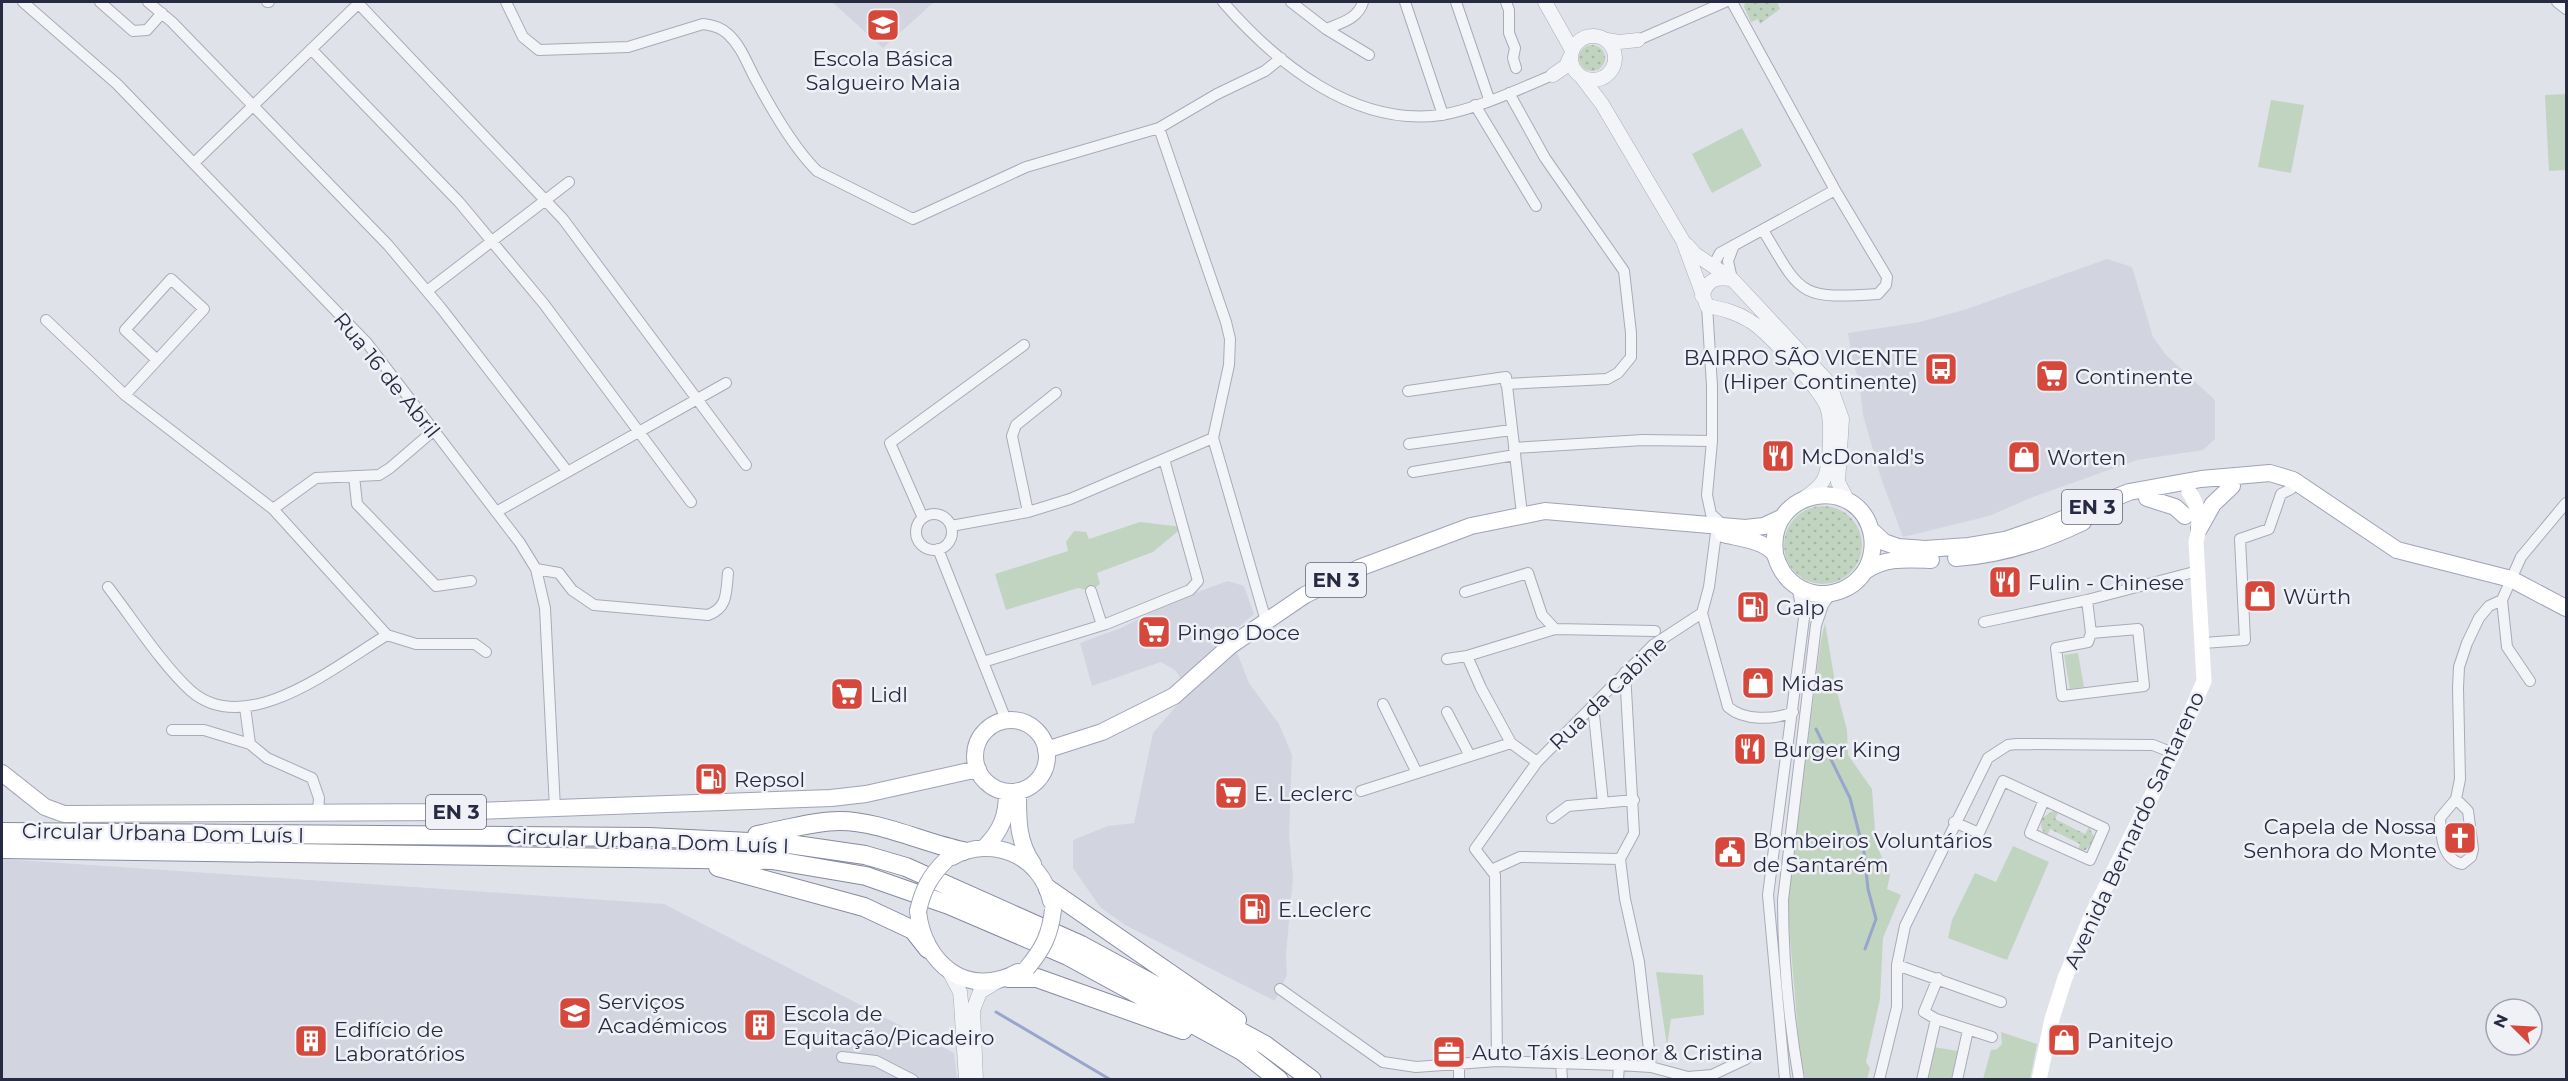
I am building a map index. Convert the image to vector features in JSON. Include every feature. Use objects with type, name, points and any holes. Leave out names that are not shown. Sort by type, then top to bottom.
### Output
[{"type":"highway","points":[[728,839],[840,821],[867,824],[963,851]]},
{"type":"highway","name":"Circular Urbana Dom Luís I","points":[[2,832],[649,837],[728,839],[829,848],[906,867],[1081,945],[1265,1045],[1311,1080]]},
{"type":"highway","name":"Circular Urbana Dom Luís I","points":[[2,849],[772,860],[866,876],[949,905],[1068,956],[1242,1051],[1279,1080]]},
{"type":"highway","points":[[679,859],[755,875],[864,907],[913,930],[928,949]]},
{"type":"highway","points":[[1048,889],[1227,1011],[1265,1045]]},
{"type":"highway","points":[[1003,979],[1037,978],[1167,1022],[1220,1046],[1242,1051]]},
{"type":"main road","name":"EN 3","points":[[1848,501],[1862,513],[1871,530],[1884,542],[1898,547],[1925,549],[1969,546],[2005,540],[2129,492],[2188,486],[2270,473],[2293,480],[2397,550],[2511,579],[2566,608]]},
{"type":"main road","name":"EN 3","points":[[1831,593],[1850,586],[1878,562],[1891,559],[1935,560],[1982,556],[2026,547],[2125,503],[2188,486],[2232,486],[2268,482],[2316,496]]},
{"type":"main road","points":[[2185,516],[2188,486]]},
{"type":"main road","name":"Avenida Bernardo Santareno","points":[[2039,1080],[2052,1019],[2065,978],[2097,903],[2173,753],[2204,681],[2198,536],[2195,500],[2188,486]]},
{"type":"main road","points":[[2198,536],[2213,504],[2232,486]]},
{"type":"main road","points":[[1803,499],[1825,495],[1848,501]]},
{"type":"main road","points":[[2147,498],[2169,504],[2185,516]]},
{"type":"main road","name":"EN 3","points":[[1720,529],[1764,526],[1781,518],[1803,499]]},
{"type":"main road","name":"EN 3","points":[[1046,750],[1102,732],[1174,696],[1230,646],[1305,595],[1359,568],[1470,526],[1522,514],[1566,511],[1720,529],[1761,544],[1775,554]]},
{"type":"main road","name":"Avenida Bernardo Santareno","points":[[2185,516],[2198,536]]},
{"type":"main road","points":[[1781,518],[1775,536],[1775,554],[1781,570],[1797,586],[1815,593],[1831,593]]},
{"type":"main road","points":[[1865,571],[1872,554],[1871,530]]},
{"type":"main road","points":[[1006,720],[1029,725],[1039,733],[1046,750],[1045,768],[1039,779],[1030,787],[1012,791],[987,783],[978,769],[975,753],[978,742],[994,724],[1006,720]]},
{"type":"main road","name":"EN 3","points":[[2,773],[45,807],[64,814],[448,813],[831,798],[866,794],[978,769]]},
{"type":"main road","points":[[985,847],[995,837],[1005,819],[1012,791]]},
{"type":"main road","points":[[1012,791],[1024,852],[1038,872],[1048,889],[1053,910],[1050,932],[1041,952],[1027,968],[1003,979],[973,980],[949,971],[928,949],[920,930],[918,911],[922,892],[932,874],[946,860],[963,851],[985,847],[1005,850],[1023,859],[1038,872]]},
{"type":"street","name":"Rua 16 de Abril","points":[[23,2],[117,84],[367,344],[520,543],[536,569],[545,608],[555,809]]},
{"type":"street","points":[[100,2],[133,32],[147,30],[162,13]]},
{"type":"street","points":[[148,2],[162,13],[388,245],[427,291],[567,471]]},
{"type":"street","points":[[194,163],[359,2],[563,219],[746,465]]},
{"type":"street","points":[[506,2],[523,37],[539,50],[628,47],[703,24],[715,26],[727,33],[737,44],[758,84],[805,159],[817,171],[913,219],[1026,167],[1159,128],[1217,94],[1265,71],[1281,58]]},
{"type":"street","points":[[1222,2],[1281,58],[1344,100],[1366,108],[1417,117],[1443,115],[1509,93],[1553,75],[1566,66],[1582,38]]},
{"type":"street","points":[[1292,2],[1326,29],[1369,55]]},
{"type":"street","points":[[1326,29],[1348,21],[1360,9],[1363,2]]},
{"type":"street","points":[[1405,2],[1443,115]]},
{"type":"street","points":[[1456,2],[1470,49],[1489,99]]},
{"type":"street","points":[[1506,2],[1509,10],[1509,33],[1515,48],[1513,58],[1516,68]]},
{"type":"street","points":[[1545,2],[1558,22],[1580,76],[1602,104],[1683,241],[1704,301],[1712,386],[1712,441],[1707,495],[1714,519],[1720,529],[1702,613],[1728,707],[1737,714],[1781,722],[1791,731]]},
{"type":"street","points":[[1615,58],[1638,40],[1725,2]]},
{"type":"street","points":[[1732,2],[1835,190],[1887,277],[1886,285],[1878,294],[1817,295],[1792,278],[1763,230]]},
{"type":"street","points":[[2557,2],[2566,9]]},
{"type":"street","points":[[1558,22],[1582,38],[1598,36],[1619,42],[1638,40]]},
{"type":"street","points":[[1602,104],[1602,88],[1606,76],[1613,68],[1615,58],[1613,48],[1607,40]]},
{"type":"street","points":[[311,50],[459,202],[544,304],[691,502]]},
{"type":"street","points":[[1553,75],[1580,76],[1597,80],[1606,76]]},
{"type":"street","points":[[1506,384],[1607,379],[1618,373],[1631,357],[1631,333],[1624,271],[1545,158],[1509,93]]},
{"type":"street","points":[[1475,105],[1536,206]]},
{"type":"street","points":[[1159,128],[1230,339],[1229,365],[1213,438],[1266,621]]},
{"type":"street","points":[[427,291],[569,182]]},
{"type":"street","points":[[1695,254],[1720,253],[1835,190]]},
{"type":"street","points":[[1683,241],[1695,254],[1732,279],[1829,383],[1842,419],[1839,482],[1848,501]]},
{"type":"street","points":[[1732,279],[1728,261],[1734,245]]},
{"type":"street","points":[[1713,266],[1720,253]]},
{"type":"street","points":[[1704,301],[1707,283],[1714,278],[1732,279]]},
{"type":"street","points":[[125,395],[204,309],[171,279],[124,330],[157,360]]},
{"type":"street","points":[[1704,301],[1727,309],[1752,322],[1819,392],[1828,408],[1831,427],[1824,480],[1803,499]]},
{"type":"street","points":[[46,320],[125,395],[273,509],[387,635],[416,644],[475,644],[486,652]]},
{"type":"street","points":[[923,518],[890,443],[1024,345]]},
{"type":"street","points":[[1408,391],[1506,377],[1522,514]]},
{"type":"street","points":[[496,512],[726,383]]},
{"type":"street","points":[[1028,512],[1012,436],[1016,425],[1056,393]]},
{"type":"street","points":[[1409,444],[1511,430]]},
{"type":"street","points":[[273,509],[316,478],[379,475],[433,431]]},
{"type":"street","points":[[951,526],[1028,512],[1070,499],[1213,438]]},
{"type":"street","points":[[1413,472],[1514,452],[1643,440],[1712,441]]},
{"type":"street","points":[[983,662],[1102,625],[1190,590],[1198,580],[1164,459]]},
{"type":"street","points":[[354,476],[357,504],[436,586],[471,581]]},
{"type":"street","points":[[2203,643],[2246,640],[2240,539],[2269,529],[2281,494],[2291,489]]},
{"type":"street","points":[[2530,681],[2507,646],[2502,600],[2521,557],[2566,503]]},
{"type":"street","points":[[939,514],[951,526],[948,543],[938,549],[926,548],[918,539],[916,527],[923,518],[939,514]]},
{"type":"street","points":[[938,549],[1006,720]]},
{"type":"street","points":[[536,569],[558,573],[572,590],[594,605],[708,615],[717,611],[725,603],[728,573]]},
{"type":"street","points":[[1984,622],[2087,600],[2198,571]]},
{"type":"street","points":[[1465,592],[1528,573],[1542,615],[1555,629]]},
{"type":"street","points":[[1785,1080],[1768,895],[1804,618],[1797,586]]},
{"type":"street","points":[[108,587],[190,690],[206,701],[245,706],[274,701],[299,690],[387,635]]},
{"type":"street","points":[[1091,591],[1102,625]]},
{"type":"street","points":[[1799,1080],[1793,1044],[1783,900],[1816,625],[1823,605],[1831,593]]},
{"type":"street","points":[[2087,600],[2091,633],[2084,644],[2056,648],[2062,696],[2144,686],[2138,629],[2091,633]]},
{"type":"street","points":[[2456,799],[2468,811],[2471,827],[2471,857],[2462,864],[2454,862],[2446,851],[2440,818],[2456,799],[2460,779],[2459,667],[2479,618],[2489,606],[2502,600]]},
{"type":"street","name":"Rua da Cabine","points":[[1491,870],[1475,849],[1537,762],[1653,645],[1702,613]]},
{"type":"street","points":[[1447,659],[1467,656],[1555,629],[1655,631]]},
{"type":"street","points":[[1467,656],[1481,688],[1511,743],[1537,762]]},
{"type":"street","points":[[1625,672],[1634,800],[1634,833],[1620,859],[1625,898],[1639,962],[1652,1067]]},
{"type":"street","points":[[1383,704],[1417,773]]},
{"type":"street","points":[[1593,705],[1603,803]]},
{"type":"street","points":[[245,706],[250,744]]},
{"type":"street","points":[[1447,712],[1470,756]]},
{"type":"street","points":[[1766,718],[1782,717],[1793,712]]},
{"type":"street","points":[[172,730],[204,730],[250,744],[267,758],[312,778],[319,798],[318,812]]},
{"type":"street","points":[[1361,791],[1511,743]]},
{"type":"street","points":[[1880,1080],[1897,1007],[1898,965],[1905,926],[1954,822],[1988,758],[2008,745],[2153,745],[2173,753]]},
{"type":"street","points":[[1954,822],[1979,833],[2003,781],[2044,800],[2104,828],[2090,860],[2030,833],[2044,800]]},
{"type":"street","points":[[1552,818],[1568,806],[1634,800]]},
{"type":"street","points":[[1497,1060],[1495,875],[1491,870],[1520,857],[1620,859]]},
{"type":"street","points":[[1898,965],[2001,1002]]},
{"type":"street","points":[[949,971],[960,992],[969,1041],[971,1078]]},
{"type":"street","points":[[1938,978],[1924,1012],[1936,1019],[1992,1037]]},
{"type":"street","points":[[969,1041],[976,1001],[980,992],[1003,979]]},
{"type":"street","points":[[1280,989],[1383,1062],[1416,1067],[1497,1060],[1652,1067],[1688,1077],[1712,1075],[1746,1059]]},
{"type":"street","points":[[1922,1080],[1936,1019]]},
{"type":"street","points":[[1958,1080],[1968,1030]]},
{"type":"street","points":[[842,1057],[876,1061],[913,1080]]},
{"type":"street","points":[[1562,1063],[1562,1080]]},
{"type":"street","points":[[1459,1064],[1459,1080]]},
{"type":"street","points":[[1618,1080],[1619,1065]]},
{"type":"shaded area","name":"Escola Básica Salgueiro Maia","points":[[832,2],[934,2],[883,48]]},
{"type":"shaded area","points":[[2107,259],[2132,267],[2153,337],[2166,355],[2215,400],[2215,439],[2203,450],[2137,460],[2033,497],[1989,516],[1903,537],[1881,478],[1863,415],[1859,381],[1853,363],[1848,333],[1920,322],[1967,309]]},
{"type":"shaded area","points":[[1228,581],[1244,586],[1254,614],[1226,637],[1238,655],[1249,683],[1279,724],[1292,755],[1289,835],[1293,877],[1286,955],[1287,975],[1275,1001],[1125,925],[1100,907],[1073,868],[1073,840],[1108,826],[1134,823],[1153,733],[1183,698],[1182,681],[1175,670],[1161,662],[1092,686],[1080,643],[1121,628],[1175,600]]},
{"type":"shaded area","points":[[2,859],[664,904],[954,1053],[957,1079],[2,1079]]},
{"type":"green space","points":[[1745,2],[1777,2],[1780,9],[1760,24],[1758,19],[1751,22],[1744,7]]},
{"type":"green space","points":[[1592,45],[1601,49],[1605,58],[1601,67],[1592,71],[1583,67],[1579,58],[1583,49]]},
{"type":"green space","points":[[2566,94],[2566,170],[2549,171],[2545,95]]},
{"type":"green space","points":[[2271,100],[2304,105],[2291,173],[2258,167]]},
{"type":"green space","points":[[1742,128],[1762,166],[1712,193],[1692,154]]},
{"type":"green space","points":[[1823,506],[1838,509],[1851,517],[1859,530],[1862,545],[1859,560],[1851,573],[1838,581],[1823,584],[1808,581],[1795,573],[1787,560],[1784,545],[1787,530],[1795,517],[1808,509]]},
{"type":"green space","points":[[1140,522],[1183,527],[1153,552],[1097,573],[1100,584],[1091,591],[1078,588],[1006,610],[995,574],[1068,551],[1066,542],[1074,531],[1086,532],[1089,539]]},
{"type":"green space","points":[[1825,623],[1836,688],[1847,730],[1848,755],[1872,789],[1876,844],[1890,875],[1887,889],[1901,895],[1883,938],[1880,999],[1866,1062],[1870,1068],[1867,1079],[1806,1080],[1800,1057],[1787,900]]},
{"type":"green space","points":[[2078,653],[2084,687],[2070,689],[2064,655]]},
{"type":"green space","points":[[2053,811],[2058,813],[2055,819],[2085,834],[2089,827],[2095,839],[2086,850],[2078,850],[2080,844],[2050,829],[2047,836],[2045,834],[2041,823],[2042,818]]},
{"type":"green space","points":[[2013,846],[2049,862],[2007,960],[1948,938],[1952,920],[1975,873],[1996,882]]},
{"type":"green space","points":[[1656,972],[1703,975],[1704,1015],[1671,1019],[1667,1046]]},
{"type":"green space","points":[[2001,1032],[2037,1044],[2030,1079],[1983,1079],[1991,1050],[1997,1049],[2002,1044]]},
{"type":"green space","points":[[1933,1047],[1958,1051],[1951,1079],[1925,1080]]},
{"type":"waterway","points":[[1816,729],[1850,798],[1864,852],[1868,889],[1876,919],[1865,949]]},
{"type":"waterway","points":[[996,1012],[1111,1080]]},
{"type":"place","name":"Escola Básica Salgueiro Maia","points":[[883,25]]},
{"type":"place","name":"BAIRRO SÃO VICENTE (Hiper Continente)","points":[[1941,369]]},
{"type":"place","name":"Continente","points":[[2052,376]]},
{"type":"place","name":"McDonald's","points":[[1778,456]]},
{"type":"place","name":"Worten","points":[[2024,457]]},
{"type":"place","name":"Fulin - Chinese","points":[[2005,582]]},
{"type":"place","name":"Würth","points":[[2260,596]]},
{"type":"place","name":"Galp","points":[[1753,607]]},
{"type":"place","name":"Pingo Doce","points":[[1154,632]]},
{"type":"place","name":"Midas","points":[[1758,683]]},
{"type":"place","name":"Lidl","points":[[847,694]]},
{"type":"place","name":"Burger King","points":[[1750,749]]},
{"type":"place","name":"Repsol","points":[[711,779]]},
{"type":"place","name":"E. Leclerc","points":[[1231,793]]},
{"type":"place","name":"Capela de Nossa Senhora do Monte","points":[[2460,838]]},
{"type":"place","name":"Bombeiros Voluntários de Santarém","points":[[1730,852]]},
{"type":"place","name":"E.Leclerc","points":[[1255,909]]},
{"type":"place","name":"Serviços Académicos","points":[[575,1013]]},
{"type":"place","name":"Escola de Equitação/Picadeiro","points":[[760,1025]]},
{"type":"place","name":"Panitejo","points":[[2064,1040]]},
{"type":"place","name":"Edifício de Laboratórios","points":[[311,1041]]},
{"type":"place","name":"Auto Táxis Leonor & Cristina","points":[[1449,1052]]}]
